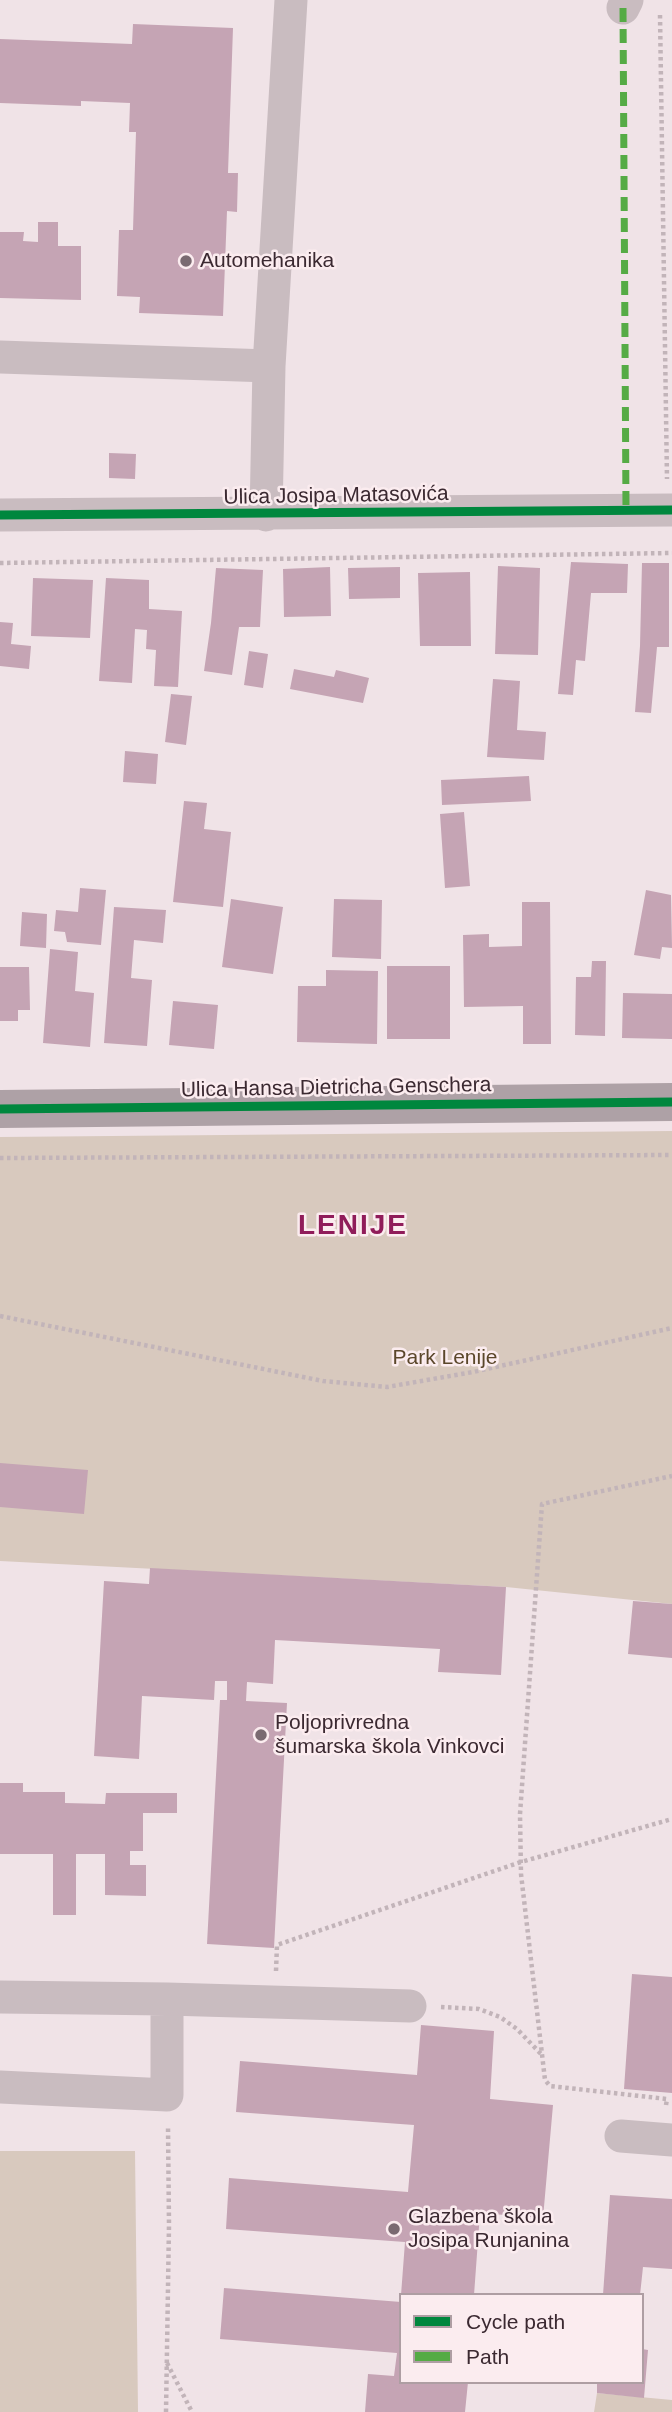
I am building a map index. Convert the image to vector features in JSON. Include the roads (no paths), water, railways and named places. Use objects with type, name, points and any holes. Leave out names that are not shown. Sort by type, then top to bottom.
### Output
[{"type":"main road","name":"Ulica Hansa Dietricha Genschera","points":[[0,1109],[672,1102]]},
{"type":"street","points":[[267,515],[269,366],[290,0]]},
{"type":"street","points":[[0,356],[269,366]]},
{"type":"street","name":"Ulica Josipa Matasovića","points":[[0,515],[670,510]]},
{"type":"street","points":[[0,1997],[167,1998],[410,2006]]},
{"type":"street","points":[[0,2087],[167,2095],[167,1998]]},
{"type":"street","points":[[621,2136],[667,2140]]},
{"type":"place","name":"Automehanika","points":[[186,261]]},
{"type":"place","name":"Poljoprivredna šumarska škola Vinkovci","points":[[261,1735]]},
{"type":"place","name":"Glazbena škola Josipa Runjanina","points":[[394,2229]]},
{"type":"district","name":"LENIJE","points":[[353,1226]]},
{"type":"park label","name":"Park Lenije","points":[[445,1358]]}]
